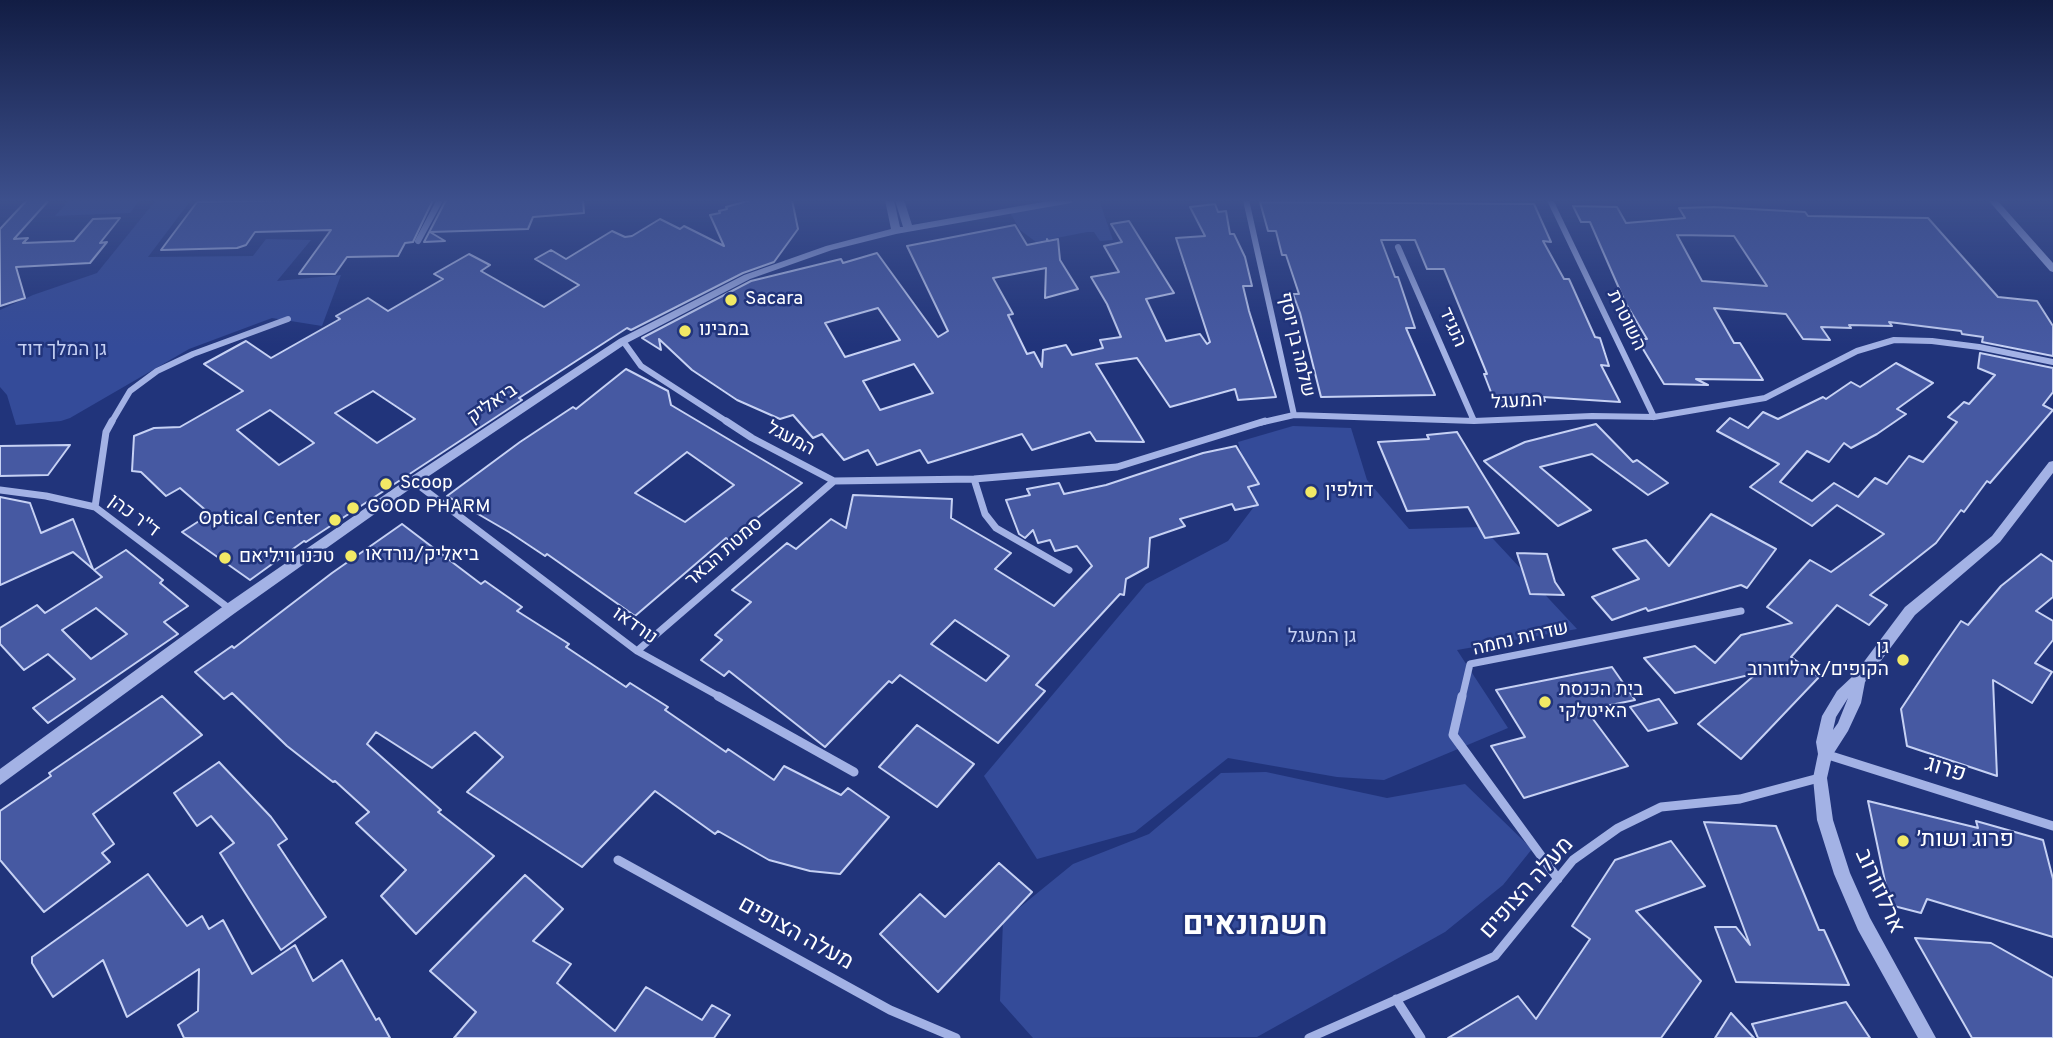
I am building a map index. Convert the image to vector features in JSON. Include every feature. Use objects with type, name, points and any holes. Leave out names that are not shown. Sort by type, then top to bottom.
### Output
[{"type":"street","name":"ביאליק","points":[[0,778],[230,609],[623,341],[747,277],[828,248]]},
{"type":"street","name":"שלמה בן יוסף","points":[[1257,248],[1294,415]]},
{"type":"street","name":"הנגיד","points":[[1399,248],[1474,421]]},
{"type":"street","name":"השוטרת","points":[[1573,248],[1654,417]]},
{"type":"street","points":[[2035,248],[2053,269]]},
{"type":"street","points":[[95,507],[106,432],[130,391],[157,371],[193,354],[288,319]]},
{"type":"street","name":"המעגל","points":[[623,341],[641,366],[752,438],[834,481],[974,480],[1117,467],[1279,417],[1294,415],[1474,421],[1592,416],[1654,417],[1765,398],[1857,351],[1894,340],[1979,346],[2053,362]]},
{"type":"street","name":"ארלוזורוב","points":[[1927,1038],[1864,924],[1842,874],[1825,820],[1820,778],[1825,754],[1843,727],[1854,703],[1858,680],[1910,611],[1996,539],[2053,465]]},
{"type":"street","points":[[974,480],[985,514],[996,528],[1069,570]]},
{"type":"street","name":"נורדאו","points":[[414,481],[637,651],[854,772]]},
{"type":"street","name":"סמטת הבאר","points":[[637,651],[834,481]]},
{"type":"street","name":"ד\"ר כהן","points":[[0,490],[46,496],[95,507],[230,609]]},
{"type":"street","name":"שדרות נחמה","points":[[1558,879],[1453,735],[1470,664],[1741,611]]},
{"type":"street","name":"פרוג","points":[[1825,754],[2053,826]]},
{"type":"street","name":"מעלה הצופים","points":[[1309,1038],[1495,956],[1573,860],[1618,828],[1661,807],[1740,799],[1820,778]]},
{"type":"street","name":"מעלה הצופים","points":[[618,860],[890,1010],[956,1038]]},
{"type":"street","points":[[1396,999],[1421,1038]]},
{"type":"green space","name":"גן המלך דוד","points":[[117,248],[154,248],[148,257],[253,256],[259,248],[304,248],[277,281],[341,275],[322,326],[272,318],[189,349],[70,418],[16,425],[7,395],[0,387],[0,310],[33,295],[97,273]]},
{"type":"green space","name":"גן המעגל","points":[[1293,426],[1351,428],[1367,480],[1409,529],[1482,527],[1577,629],[1457,650],[1508,728],[1384,780],[1337,777],[1228,758],[1135,832],[1037,859],[984,776],[1146,584],[1228,541],[1256,504],[1238,442]]},
{"type":"green space","points":[[1266,772],[1387,798],[1465,784],[1532,849],[1503,885],[1445,932],[1257,1037],[1033,1038],[1000,1001],[1003,921],[1073,864],[1149,834],[1221,773]]},
{"type":"building","points":[[0,248],[102,248],[90,263],[16,267],[25,298],[0,306]]},
{"type":"building","points":[[162,248],[220,248],[161,250]]},
{"type":"building","points":[[318,248],[402,248],[398,256],[347,257],[335,274],[299,274]]},
{"type":"building","points":[[583,248],[784,248],[774,262],[743,273],[631,330],[627,328],[519,398],[522,400],[304,541],[250,580],[182,532],[210,514],[180,488],[166,496],[141,472],[132,471],[134,436],[154,428],[180,427],[243,391],[204,364],[246,341],[271,358],[340,319],[336,316],[368,298],[388,311],[443,279],[434,274],[469,254],[490,265],[481,271],[544,307],[579,285],[535,259],[551,250],[566,259]],"holes":[[[373,391],[415,419],[377,443],[335,413]],[[270,410],[314,443],[279,465],[237,430]]]},
{"type":"building","points":[[908,248],[1059,248],[1060,260],[1078,289],[1045,298],[1046,268],[993,278],[1013,314],[1008,315],[1027,354],[1034,352],[1042,367],[1043,350],[1066,345],[1072,355],[1103,348],[1100,340],[1121,337],[1107,304],[1091,277],[1119,272],[1105,248],[1146,248],[1174,293],[1146,299],[1166,341],[1200,334],[1207,344],[1210,342],[1179,248],[1241,248],[1252,286],[1243,286],[1276,397],[1238,400],[1235,389],[1170,407],[1137,358],[1096,364],[1144,442],[1096,441],[1090,432],[1032,450],[1022,434],[928,463],[920,450],[877,465],[868,450],[844,460],[822,434],[813,438],[793,415],[780,419],[737,400],[692,370],[659,339],[661,350],[642,338],[751,281],[841,259],[843,263],[877,253],[938,337],[948,331]],"holes":[[[878,308],[900,340],[845,357],[825,323]],[[914,364],[933,393],[880,410],[863,381]]]},
{"type":"building","points":[[1280,248],[1384,248],[1395,277],[1398,277],[1415,328],[1406,328],[1435,395],[1321,397],[1293,294],[1299,294],[1286,255],[1282,255]]},
{"type":"building","points":[[1418,248],[1547,248],[1564,279],[1569,279],[1595,337],[1600,338],[1609,366],[1601,365],[1620,402],[1543,397],[1545,401],[1494,400],[1484,374],[1487,374],[1444,269],[1427,269]]},
{"type":"building","points":[[1602,248],[1684,248],[1702,281],[1767,286],[1742,248],[1955,248],[1998,297],[2037,301],[2053,326],[2053,356],[1982,342],[1983,337],[1962,334],[1961,331],[1889,322],[1892,326],[1821,327],[1830,340],[1803,339],[1786,314],[1714,308],[1734,343],[1740,343],[1763,380],[1696,379],[1708,385],[1664,384],[1637,339],[1647,339],[1625,302]]},
{"type":"building","points":[[1980,353],[2053,368],[2053,392],[2043,405],[2053,410],[1990,483],[1987,481],[1964,512],[1961,510],[1936,543],[1870,595],[1887,605],[1869,625],[1837,605],[1791,657],[1819,677],[1741,759],[1698,724],[1757,673],[1675,693],[1644,658],[1695,646],[1715,663],[1741,635],[1792,623],[1767,607],[1810,560],[1831,572],[1884,534],[1837,505],[1812,526],[1750,487],[1779,464],[1717,431],[1730,418],[1748,428],[1763,412],[1778,419],[1823,397],[1826,399],[1851,382],[1860,387],[1896,363],[1933,383],[1897,409],[1906,414],[1851,448],[1844,443],[1829,462],[1807,451],[1780,482],[1812,501],[1834,483],[1858,497],[1875,478],[1887,484],[1909,456],[1923,462],[1957,422],[1948,417],[1964,402],[1969,404],[1995,375],[1978,368]]},
{"type":"building","points":[[626,369],[668,391],[671,405],[802,483],[729,540],[726,538],[635,616],[547,554],[545,556],[447,496],[520,442],[573,407],[576,409]],"holes":[[[687,452],[734,485],[685,522],[635,493]]]},
{"type":"building","points":[[1596,424],[1633,462],[1637,460],[1668,483],[1648,495],[1592,454],[1540,467],[1591,510],[1558,526],[1484,461],[1525,442]]},
{"type":"building","points":[[1457,432],[1519,533],[1485,538],[1468,507],[1407,511],[1378,442],[1429,439],[1427,435]]},
{"type":"building","points":[[70,445],[48,475],[0,476],[0,446]]},
{"type":"building","points":[[1236,446],[1259,484],[1248,487],[1258,505],[1235,510],[1232,504],[1180,519],[1185,526],[1150,538],[1148,567],[1126,579],[1124,595],[1120,594],[1036,685],[1045,691],[998,743],[900,675],[892,683],[889,681],[825,747],[729,671],[724,676],[701,660],[722,640],[715,635],[751,602],[732,590],[787,543],[796,549],[831,519],[846,528],[853,495],[952,499],[951,518],[1011,553],[995,569],[1054,606],[1092,566],[1077,546],[1055,551],[1050,540],[1038,543],[1033,530],[1025,538],[1019,534],[1006,500],[1030,495],[1027,489],[1059,483],[1064,494],[1106,485],[1203,453]],"holes":[[[955,620],[1009,656],[986,681],[931,644]]]},
{"type":"building","points":[[0,497],[30,503],[41,533],[73,519],[93,569],[73,552],[0,585]]},
{"type":"building","points":[[1711,514],[1776,549],[1747,588],[1741,585],[1648,611],[1646,608],[1612,620],[1592,597],[1639,579],[1613,549],[1646,540],[1669,566]]},
{"type":"building","points":[[402,524],[481,584],[485,581],[522,607],[517,611],[569,644],[566,647],[626,687],[630,683],[668,707],[665,710],[726,752],[728,749],[774,780],[784,766],[841,795],[848,788],[889,817],[840,874],[810,871],[769,860],[718,831],[715,834],[655,791],[582,867],[467,792],[503,757],[475,732],[432,768],[376,732],[367,744],[441,810],[438,812],[494,856],[416,934],[381,896],[406,870],[356,823],[369,812],[335,781],[287,746],[232,693],[224,699],[195,672],[232,646],[234,648],[332,573]]},
{"type":"building","points":[[126,550],[163,580],[160,583],[188,606],[164,622],[178,634],[48,723],[33,708],[75,679],[48,654],[24,670],[0,644],[0,628],[37,605],[45,613],[102,577],[94,570]],"holes":[[[96,608],[127,634],[91,659],[62,630]]]},
{"type":"building","points":[[1517,553],[1547,554],[1555,582],[1564,595],[1530,594]]},
{"type":"building","points":[[2041,554],[2053,562],[2053,597],[2036,611],[2053,621],[2053,640],[2035,663],[2052,672],[2032,703],[1993,680],[1997,776],[1907,746],[1901,709],[1935,658],[1961,621],[1968,625],[2001,586]]},
{"type":"building","points":[[1612,667],[1635,700],[1591,709],[1594,714],[1590,715],[1628,766],[1524,798],[1491,746],[1525,737],[1496,690]]},
{"type":"building","points":[[162,696],[202,735],[93,814],[114,844],[102,853],[110,862],[44,912],[0,860],[0,811],[51,776],[49,773]]},
{"type":"building","points":[[1659,699],[1677,723],[1648,731],[1630,707]]},
{"type":"building","points":[[917,725],[974,764],[937,807],[879,767]]},
{"type":"building","points":[[219,762],[271,817],[287,839],[278,845],[326,917],[281,950],[220,853],[234,843],[211,816],[197,826],[174,793]]},
{"type":"building","points":[[1868,801],[1978,828],[1976,821],[2043,840],[2053,879],[2053,937],[1927,899],[1921,913],[1890,905]]},
{"type":"building","points":[[1704,822],[1776,826],[1819,930],[1824,930],[1849,985],[1736,982],[1715,927],[1736,927],[1750,945]]},
{"type":"building","points":[[1671,841],[1705,886],[1636,911],[1701,981],[1661,1038],[1448,1038],[1518,996],[1536,1019],[1590,939],[1572,926],[1615,860]]},
{"type":"building","points":[[999,863],[1032,892],[938,992],[880,934],[920,894],[945,917]]},
{"type":"building","points":[[148,874],[187,926],[202,916],[209,929],[223,920],[252,974],[295,945],[313,981],[342,960],[376,1020],[379,1018],[390,1038],[184,1038],[178,1025],[198,1011],[199,969],[127,1017],[103,960],[53,997],[32,963],[32,957]]},
{"type":"building","points":[[525,875],[563,909],[533,941],[571,964],[557,983],[615,1031],[646,987],[702,1020],[712,1005],[730,1015],[714,1038],[454,1038],[476,1012],[430,971]]},
{"type":"building","points":[[1915,938],[1991,943],[2053,978],[2053,1038],[1972,1038]]},
{"type":"building","points":[[1846,1002],[1870,1038],[1758,1038],[1752,1024]]},
{"type":"building","points":[[1731,1013],[1754,1038],[1715,1038]]},
{"type":"place","name":"Sacara","points":[[731,300]]},
{"type":"place","name":"במבינו","points":[[685,331]]},
{"type":"place","name":"Scoop","points":[[386,484]]},
{"type":"place","name":"דולפין","points":[[1311,492]]},
{"type":"place","name":"GOOD PHARM","points":[[353,508]]},
{"type":"place","name":"Optical Center","points":[[335,520]]},
{"type":"place","name":"ביאליק/נורדאו","points":[[351,556]]},
{"type":"place","name":"טכנו וויליאם","points":[[225,558]]},
{"type":"place","name":"גן הקופים/ארלוזורוב","points":[[1903,660]]},
{"type":"place","name":"בית הכנסת האיטלקי","points":[[1545,702]]},
{"type":"place","name":"פרוג ושות׳","points":[[1903,841]]},
{"type":"district","name":"חשמונאים","points":[[1255,928]]}]
